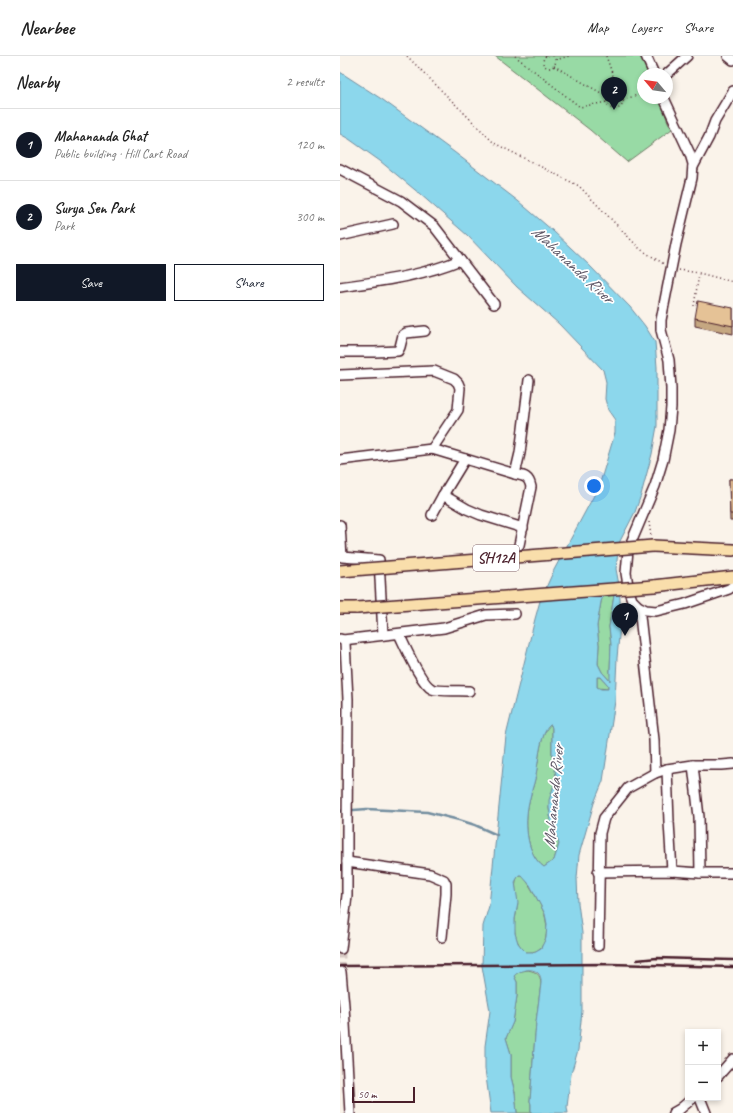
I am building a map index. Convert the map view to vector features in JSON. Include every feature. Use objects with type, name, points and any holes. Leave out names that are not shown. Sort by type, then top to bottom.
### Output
[{"type":"main road","name":"SH12A","points":[[340,571],[653,546],[733,550]]},
{"type":"main road","points":[[340,608],[654,586],[733,577]]},
{"type":"street","points":[[646,56],[651,68]]},
{"type":"street","points":[[673,68],[686,56]]},
{"type":"street","points":[[728,56],[733,60]]},
{"type":"street","points":[[693,167],[709,137],[715,121],[733,91]]},
{"type":"street","points":[[667,104],[690,154],[693,167],[691,186],[681,221],[661,320],[661,330],[669,360],[672,407],[669,430],[663,460],[655,486],[630,544],[626,572],[629,592],[632,600],[639,607],[650,611],[661,610],[729,589],[733,586]]},
{"type":"street","points":[[340,168],[402,201],[434,226],[494,304]]},
{"type":"street","points":[[340,236],[393,224]]},
{"type":"street","points":[[340,287],[402,278],[443,267],[460,260]]},
{"type":"street","points":[[340,352],[398,351],[403,335],[406,333],[425,331]]},
{"type":"street","points":[[340,375],[434,371],[454,379],[460,388],[458,410],[432,449]]},
{"type":"street","points":[[516,474],[529,380]]},
{"type":"street","points":[[340,460],[432,449],[524,476],[529,481],[531,488],[519,544]]},
{"type":"street","points":[[432,515],[465,459]]},
{"type":"street","points":[[443,495],[467,509],[481,515],[523,528]]},
{"type":"street","points":[[340,525],[342,557],[379,560],[383,635]]},
{"type":"street","points":[[639,607],[654,740],[654,773]]},
{"type":"street","points":[[341,639],[444,628],[486,615],[515,614]]},
{"type":"street","points":[[399,634],[420,677],[431,689],[469,690]]},
{"type":"street","points":[[341,639],[345,643],[348,698],[343,761],[347,895],[341,949]]},
{"type":"street","points":[[692,764],[699,817],[700,873]]},
{"type":"street","points":[[598,946],[598,872],[600,833],[604,818],[628,788],[654,773],[692,764],[733,764]]},
{"type":"street","points":[[667,769],[672,871]]},
{"type":"street","points":[[345,858],[430,874],[444,880],[446,884],[446,894],[442,937]]},
{"type":"street","points":[[598,872],[672,871],[733,873]]},
{"type":"street","points":[[341,972],[350,1113]]},
{"type":"street","points":[[721,1073],[733,1059]]},
{"type":"street","points":[[673,1113],[689,1101]]},
{"type":"street","points":[[701,1101],[706,1113]]},
{"type":"path","points":[[408,56],[494,143],[579,186],[640,249],[671,268],[699,273],[733,282]]},
{"type":"path","points":[[515,56],[580,107],[607,102]]},
{"type":"path","points":[[545,56],[543,59],[544,65],[549,68],[554,66],[608,97]]},
{"type":"path","points":[[553,56],[556,60]]},
{"type":"path","points":[[556,60],[569,56]]},
{"type":"path","points":[[606,56],[619,93],[623,100]]},
{"type":"path","points":[[554,66],[556,64],[556,60]]},
{"type":"path","points":[[619,93],[613,93],[608,97],[607,102],[611,108],[617,108],[622,104],[623,100],[637,95]]},
{"type":"path","points":[[694,306],[699,273]]},
{"type":"path","points":[[649,522],[653,546]]},
{"type":"green space","points":[[495,56],[642,56],[647,68],[637,68],[637,104],[661,104],[672,129],[627,162],[590,130]]},
{"type":"green space","points":[[615,589],[609,627],[611,644],[611,682],[602,672],[598,664],[599,645],[597,626],[603,595]]},
{"type":"green space","points":[[597,677],[601,677],[608,685],[608,689],[597,687]]},
{"type":"green space","points":[[550,725],[552,725],[552,756],[556,774],[549,808],[551,822],[559,844],[554,860],[544,867],[533,854],[530,845],[527,816],[544,733]]},
{"type":"green space","points":[[519,875],[524,877],[539,902],[546,922],[547,928],[545,941],[538,950],[532,952],[525,952],[523,950],[517,941],[515,933],[514,926],[517,908],[516,882]]},
{"type":"green space","points":[[528,970],[538,974],[541,983],[536,1022],[530,1101],[531,1113],[517,1113],[515,1093],[511,1077],[511,1054],[506,1038],[513,1022],[517,996],[517,982],[514,976],[518,972]]},
{"type":"water","name":"Mahananda River","points":[[340,72],[383,100],[454,152],[518,201],[553,231],[630,307],[655,342],[657,367],[657,426],[652,454],[641,495],[635,512],[619,543],[616,569],[619,585],[621,615],[615,701],[603,781],[594,803],[579,855],[577,878],[578,903],[582,933],[582,1011],[578,1050],[571,1074],[567,1107],[568,1113],[531,1113],[530,1101],[536,1022],[541,982],[538,973],[532,970],[526,970],[519,972],[514,976],[517,982],[517,996],[513,1022],[506,1038],[511,1054],[511,1077],[515,1093],[517,1113],[491,1113],[485,1069],[485,1046],[490,1011],[482,966],[483,926],[489,906],[506,736],[535,619],[540,601],[554,570],[599,486],[615,433],[615,420],[608,410],[605,399],[606,382],[603,370],[559,324],[517,287],[467,235],[420,194],[380,161],[340,134]],"holes":[[[615,589],[609,627],[611,644],[610,681],[602,672],[598,664],[599,645],[597,626],[603,595]],[[597,677],[601,677],[608,685],[608,689],[601,689],[597,687]],[[551,725],[552,756],[556,775],[549,800],[549,808],[551,822],[559,844],[554,860],[544,867],[533,854],[528,836],[527,816],[541,745],[547,728]],[[519,875],[521,875],[530,885],[545,914],[547,924],[546,938],[541,948],[534,952],[526,952],[518,943],[515,933],[515,919],[518,903],[515,882]]]},
{"type":"building","points":[[698,301],[733,308],[733,326],[695,318]]},
{"type":"building","points":[[729,479],[733,479],[733,514],[730,514]]},
{"type":"waterway","points":[[340,811],[367,809],[427,812],[475,825],[497,835]]},
{"type":"tunnel","points":[[341,949],[341,972]]},
{"type":"railway","points":[[637,960],[657,958],[733,960]]},
{"type":"railway","points":[[340,966],[609,964],[733,967]]},
{"type":"place","name":"Surya Sen Park","points":[[614,110]]},
{"type":"place","name":"Mahananda Ghat","points":[[625,636]]}]
